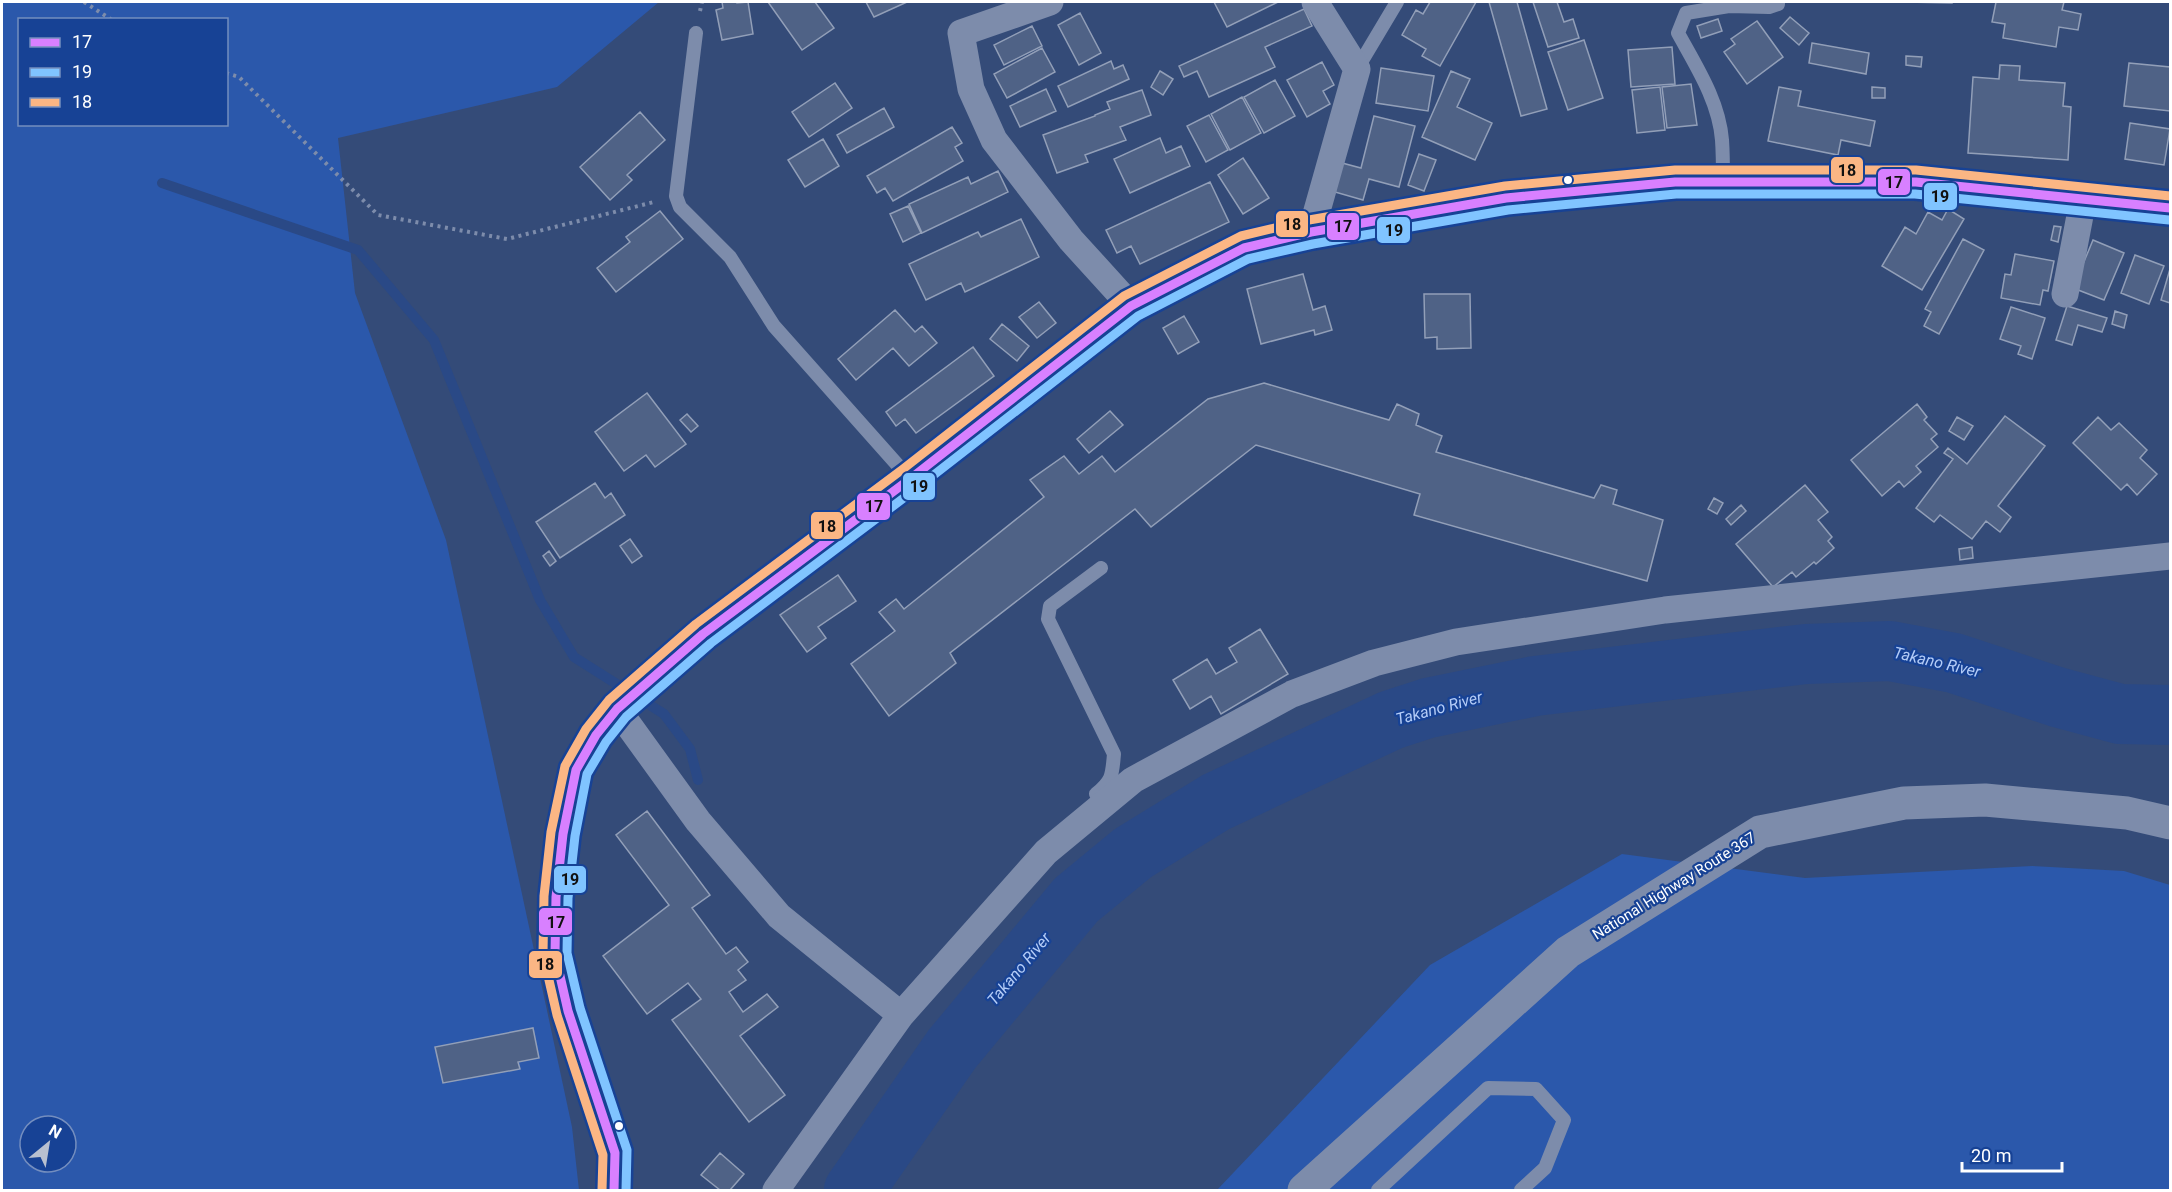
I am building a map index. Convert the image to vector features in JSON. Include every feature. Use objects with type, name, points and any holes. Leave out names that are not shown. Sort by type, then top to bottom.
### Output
[{"type":"highway","name":"National Highway Route 367","points":[[1304,1191],[1568,952],[1760,832],[1904,803],[1985,800],[2127,813],[2170,823]]},
{"type":"street","points":[[1050,2],[961,33],[971,88],[994,140],[1071,240],[1131,306]]},
{"type":"street","points":[[1311,232],[1357,69],[1315,2]]},
{"type":"street","points":[[614,1191],[615,1153],[568,1011],[555,954],[556,897],[563,834],[576,770],[596,735],[617,709],[703,634],[910,478],[1131,306],[1244,248],[1311,232],[1506,198],[1675,182],[1916,182],[2170,208]]},
{"type":"street","points":[[2065,294],[2083,200]]},
{"type":"street","points":[[776,1191],[901,1015],[1046,852],[1133,780],[1292,694],[1374,663],[1456,642],[1665,610],[2170,556]]},
{"type":"street","points":[[617,709],[698,821],[779,916],[901,1015]]},
{"type":"lane","points":[[1357,69],[1397,2]]},
{"type":"lane","points":[[1723,182],[1722,138],[1715,108],[1700,71],[1678,33],[1686,13],[1729,6],[1769,7],[1778,2]]},
{"type":"lane","points":[[696,33],[676,196],[680,207],[730,257],[774,326],[910,478]]},
{"type":"lane","points":[[1046,852],[1056,829],[1108,784],[1113,769],[1114,754],[1048,619],[1050,606],[1101,568]]},
{"type":"lane","points":[[1378,1191],[1488,1088],[1536,1089],[1564,1120],[1545,1168],[1521,1191]]},
{"type":"path","points":[[84,2],[109,18]]},
{"type":"path","points":[[228,74],[239,77],[378,215],[507,239],[676,196]]},
{"type":"shaded area","points":[[2,2],[659,2],[557,87],[338,138],[355,293],[446,540],[572,1127],[579,1190],[2,1190]]},
{"type":"shaded area","points":[[1622,854],[1805,878],[2032,866],[2124,871],[2170,885],[2170,1190],[1217,1190],[1430,965]]},
{"type":"building","points":[[722,2],[748,2],[753,34],[722,40],[716,10],[723,8]]},
{"type":"building","points":[[768,2],[815,2],[834,28],[802,50]]},
{"type":"building","points":[[866,2],[907,2],[874,17]]},
{"type":"building","points":[[1214,2],[1278,2],[1227,27]]},
{"type":"building","points":[[1430,2],[1476,2],[1440,66],[1422,56],[1426,49],[1402,35],[1416,10],[1423,14]]},
{"type":"building","points":[[1489,2],[1517,2],[1547,109],[1521,116]]},
{"type":"building","points":[[1533,2],[1557,2],[1564,22],[1573,19],[1579,38],[1548,47]]},
{"type":"building","points":[[1905,2],[1952,2],[1952,3]]},
{"type":"building","points":[[1996,2],[2064,2],[2062,10],[2081,14],[2078,30],[2059,27],[2056,47],[2003,38],[2005,24],[1992,22]]},
{"type":"building","points":[[1304,9],[1312,26],[1265,47],[1275,67],[1209,97],[1197,71],[1184,77],[1179,66]]},
{"type":"building","points":[[1080,13],[1101,53],[1079,65],[1058,25]]},
{"type":"building","points":[[1790,17],[1809,33],[1799,45],[1780,28]]},
{"type":"building","points":[[1718,19],[1722,31],[1701,38],[1697,26]]},
{"type":"building","points":[[1757,21],[1783,57],[1747,84],[1724,52],[1735,44],[1731,39]]},
{"type":"building","points":[[1032,26],[1042,46],[1004,65],[994,45]]},
{"type":"building","points":[[1584,40],[1603,98],[1568,110],[1548,52]]},
{"type":"building","points":[[1812,43],[1869,53],[1866,74],[1809,63]]},
{"type":"building","points":[[1672,47],[1675,84],[1631,87],[1628,50]]},
{"type":"building","points":[[1042,48],[1055,72],[1007,98],[994,74]]},
{"type":"building","points":[[1906,56],[1922,57],[1921,67],[1906,65]]},
{"type":"building","points":[[1111,61],[1114,69],[1123,65],[1129,79],[1068,107],[1058,86]]},
{"type":"building","points":[[1322,62],[1334,85],[1323,91],[1330,104],[1307,117],[1287,80]]},
{"type":"building","points":[[2129,63],[2170,67],[2170,111],[2124,106]]},
{"type":"building","points":[[2000,65],[2020,66],[2019,80],[2065,83],[2063,106],[2071,107],[2068,160],[1968,153],[1973,77],[1999,79]]},
{"type":"building","points":[[1381,68],[1434,76],[1428,111],[1376,103]]},
{"type":"building","points":[[1160,71],[1173,79],[1163,95],[1151,87]]},
{"type":"building","points":[[1451,71],[1470,79],[1457,107],[1492,123],[1475,160],[1422,137]]},
{"type":"building","points":[[1275,80],[1295,116],[1264,133],[1244,97]]},
{"type":"building","points":[[835,83],[852,108],[809,137],[792,112]]},
{"type":"building","points":[[1691,84],[1697,125],[1667,128],[1662,87]]},
{"type":"building","points":[[1660,87],[1665,130],[1637,133],[1632,90]]},
{"type":"building","points":[[1779,87],[1801,91],[1798,106],[1875,121],[1870,146],[1841,140],[1838,155],[1768,141]]},
{"type":"building","points":[[1872,87],[1885,88],[1885,98],[1872,98]]},
{"type":"building","points":[[1046,89],[1056,111],[1020,127],[1010,106]]},
{"type":"building","points":[[1142,90],[1151,115],[1120,127],[1126,140],[1085,155],[1088,162],[1057,173],[1043,135],[1095,116],[1110,109],[1107,102]]},
{"type":"building","points":[[1242,97],[1261,133],[1230,150],[1211,114]]},
{"type":"building","points":[[884,108],[894,127],[847,153],[837,135]]},
{"type":"building","points":[[640,112],[665,140],[627,175],[632,180],[610,200],[580,167]]},
{"type":"building","points":[[1209,115],[1228,150],[1206,162],[1187,126]]},
{"type":"building","points":[[1374,116],[1415,126],[1399,187],[1369,179],[1363,200],[1335,192],[1342,163],[1361,168]]},
{"type":"building","points":[[2130,123],[2170,129],[2164,165],[2125,159]]},
{"type":"building","points":[[952,127],[962,143],[955,147],[963,161],[893,201],[885,188],[877,193],[867,176]]},
{"type":"building","points":[[1160,138],[1166,153],[1181,146],[1190,166],[1130,193],[1114,159]]},
{"type":"building","points":[[823,139],[839,166],[805,187],[788,160]]},
{"type":"building","points":[[1419,154],[1436,160],[1424,191],[1408,185]]},
{"type":"building","points":[[1243,158],[1269,198],[1243,214],[1218,175]]},
{"type":"building","points":[[998,171],[1008,192],[922,233],[909,204],[968,177],[971,184]]},
{"type":"building","points":[[1210,182],[1229,222],[1140,264],[1131,246],[1117,253],[1106,230]]},
{"type":"building","points":[[908,206],[921,233],[903,242],[890,214]]},
{"type":"building","points":[[1948,209],[1964,219],[1922,290],[1882,266],[1905,227],[1916,234],[1928,212],[1942,220]]},
{"type":"building","points":[[660,211],[683,239],[616,292],[597,268],[630,242],[626,237]]},
{"type":"building","points":[[1021,219],[1039,257],[965,292],[961,283],[926,300],[909,264],[978,232],[981,237]]},
{"type":"building","points":[[2054,226],[2061,227],[2058,242],[2051,240]]},
{"type":"building","points":[[1963,239],[1984,250],[1939,334],[1924,326],[1931,312],[1925,309]]},
{"type":"building","points":[[2093,240],[2124,253],[2104,300],[2073,288]]},
{"type":"building","points":[[2015,254],[2054,261],[2048,291],[2043,290],[2040,305],[2001,298],[2005,274],[2011,275]]},
{"type":"building","points":[[2135,255],[2164,266],[2149,304],[2121,293]]},
{"type":"building","points":[[2170,269],[2170,303],[2161,300]]},
{"type":"building","points":[[1303,274],[1313,310],[1325,306],[1332,330],[1315,335],[1314,330],[1261,344],[1247,289]]},
{"type":"building","points":[[1424,294],[1470,294],[1471,348],[1437,349],[1437,337],[1425,338]]},
{"type":"building","points":[[1039,302],[1056,323],[1037,338],[1019,317]]},
{"type":"building","points":[[2067,306],[2107,318],[2102,332],[2078,325],[2072,345],[2056,340]]},
{"type":"building","points":[[2011,307],[2045,318],[2032,359],[2018,354],[2021,346],[2000,339]]},
{"type":"building","points":[[895,310],[915,332],[922,326],[937,343],[909,366],[893,348],[856,380],[838,359]]},
{"type":"building","points":[[2115,311],[2127,315],[2124,328],[2112,324]]},
{"type":"building","points":[[1184,316],[1199,342],[1178,354],[1163,328]]},
{"type":"building","points":[[1002,324],[1029,346],[1017,361],[990,339]]},
{"type":"building","points":[[973,347],[994,376],[916,433],[905,419],[896,426],[886,412]]},
{"type":"building","points":[[1264,383],[1389,420],[1397,404],[1419,414],[1416,425],[1442,436],[1436,452],[1594,498],[1601,485],[1617,490],[1613,504],[1663,520],[1647,581],[1414,515],[1420,494],[1256,445],[1151,527],[1135,509],[950,653],[956,663],[889,716],[851,664],[895,631],[879,612],[896,599],[904,609],[1044,497],[1030,480],[1064,456],[1079,474],[1102,456],[1115,472],[1208,399]]},
{"type":"building","points":[[647,393],[686,444],[655,467],[646,455],[624,471],[595,432]]},
{"type":"building","points":[[1917,404],[1927,417],[1924,420],[1937,434],[1931,439],[1938,447],[1916,466],[1921,472],[1904,487],[1899,481],[1882,496],[1851,460]]},
{"type":"building","points":[[1110,411],[1123,425],[1089,453],[1077,439]]},
{"type":"building","points":[[687,414],[698,426],[691,432],[680,420]]},
{"type":"building","points":[[2005,416],[2045,446],[1998,506],[2011,517],[2000,532],[1986,521],[1972,539],[1940,515],[1934,522],[1916,508],[1953,459],[1944,453],[1948,448],[1967,464]]},
{"type":"building","points":[[1957,417],[1973,426],[1964,440],[1949,431]]},
{"type":"building","points":[[2098,417],[2111,430],[2119,423],[2147,450],[2140,458],[2157,474],[2137,495],[2127,484],[2121,490],[2073,443]]},
{"type":"building","points":[[595,483],[605,498],[611,493],[625,515],[560,558],[536,522]]},
{"type":"building","points":[[1805,485],[1828,512],[1818,520],[1832,537],[1828,541],[1834,548],[1796,577],[1792,572],[1773,587],[1736,544]]},
{"type":"building","points":[[1714,498],[1723,503],[1717,514],[1708,509]]},
{"type":"building","points":[[1741,505],[1746,511],[1731,525],[1726,519]]},
{"type":"building","points":[[630,539],[642,556],[632,563],[620,546]]},
{"type":"building","points":[[1972,547],[1973,558],[1960,560],[1959,549]]},
{"type":"building","points":[[549,551],[556,561],[550,566],[543,556]]},
{"type":"building","points":[[838,575],[856,601],[818,627],[826,638],[807,652],[780,615]]},
{"type":"building","points":[[1260,629],[1288,674],[1221,714],[1211,696],[1190,709],[1173,680],[1207,659],[1216,674],[1237,662],[1229,648]]},
{"type":"building","points":[[647,811],[710,895],[692,908],[726,954],[736,947],[748,962],[738,970],[746,980],[729,992],[743,1012],[767,994],[778,1007],[740,1036],[785,1095],[749,1122],[672,1020],[701,999],[688,983],[647,1014],[603,956],[669,905],[616,835]]},
{"type":"building","points":[[533,1028],[539,1058],[518,1062],[520,1069],[443,1083],[435,1047]]},
{"type":"building","points":[[720,1153],[744,1174],[730,1190],[720,1190],[701,1175]]},
{"type":"waterway","points":[[162,183],[358,250],[434,340],[540,600],[574,657],[664,714],[690,749],[698,780]]},
{"type":"waterway","name":"Takano River","points":[[854,1190],[952,1049],[1076,900],[1133,853],[1216,802],[1391,720],[1428,708],[1535,686],[1806,654],[1890,651],[1954,663],[2057,697],[2120,714],[2170,715]]},
{"type":"transit line","name":"18","points":[[602,1190],[603,1155],[557,1015],[543,954],[544,896],[551,832],[565,766],[586,729],[609,700],[696,624],[903,469],[1124,296],[1241,236],[1309,220],[1505,186],[1675,170],[1916,170],[2170,196]]},
{"type":"transit line","name":"17","points":[[614,1190],[615,1153],[568,1011],[555,954],[556,897],[563,834],[576,770],[596,735],[617,709],[703,634],[910,479],[1131,306],[1244,248],[1311,232],[1506,198],[1675,182],[1916,182],[2170,208]]},
{"type":"transit line","name":"19","points":[[626,1190],[627,1150],[580,1008],[567,953],[568,898],[575,836],[587,774],[606,742],[626,717],[711,643],[917,488],[1138,316],[1248,259],[1313,244],[1508,210],[1676,194],[1915,194],[2169,220]]}]
